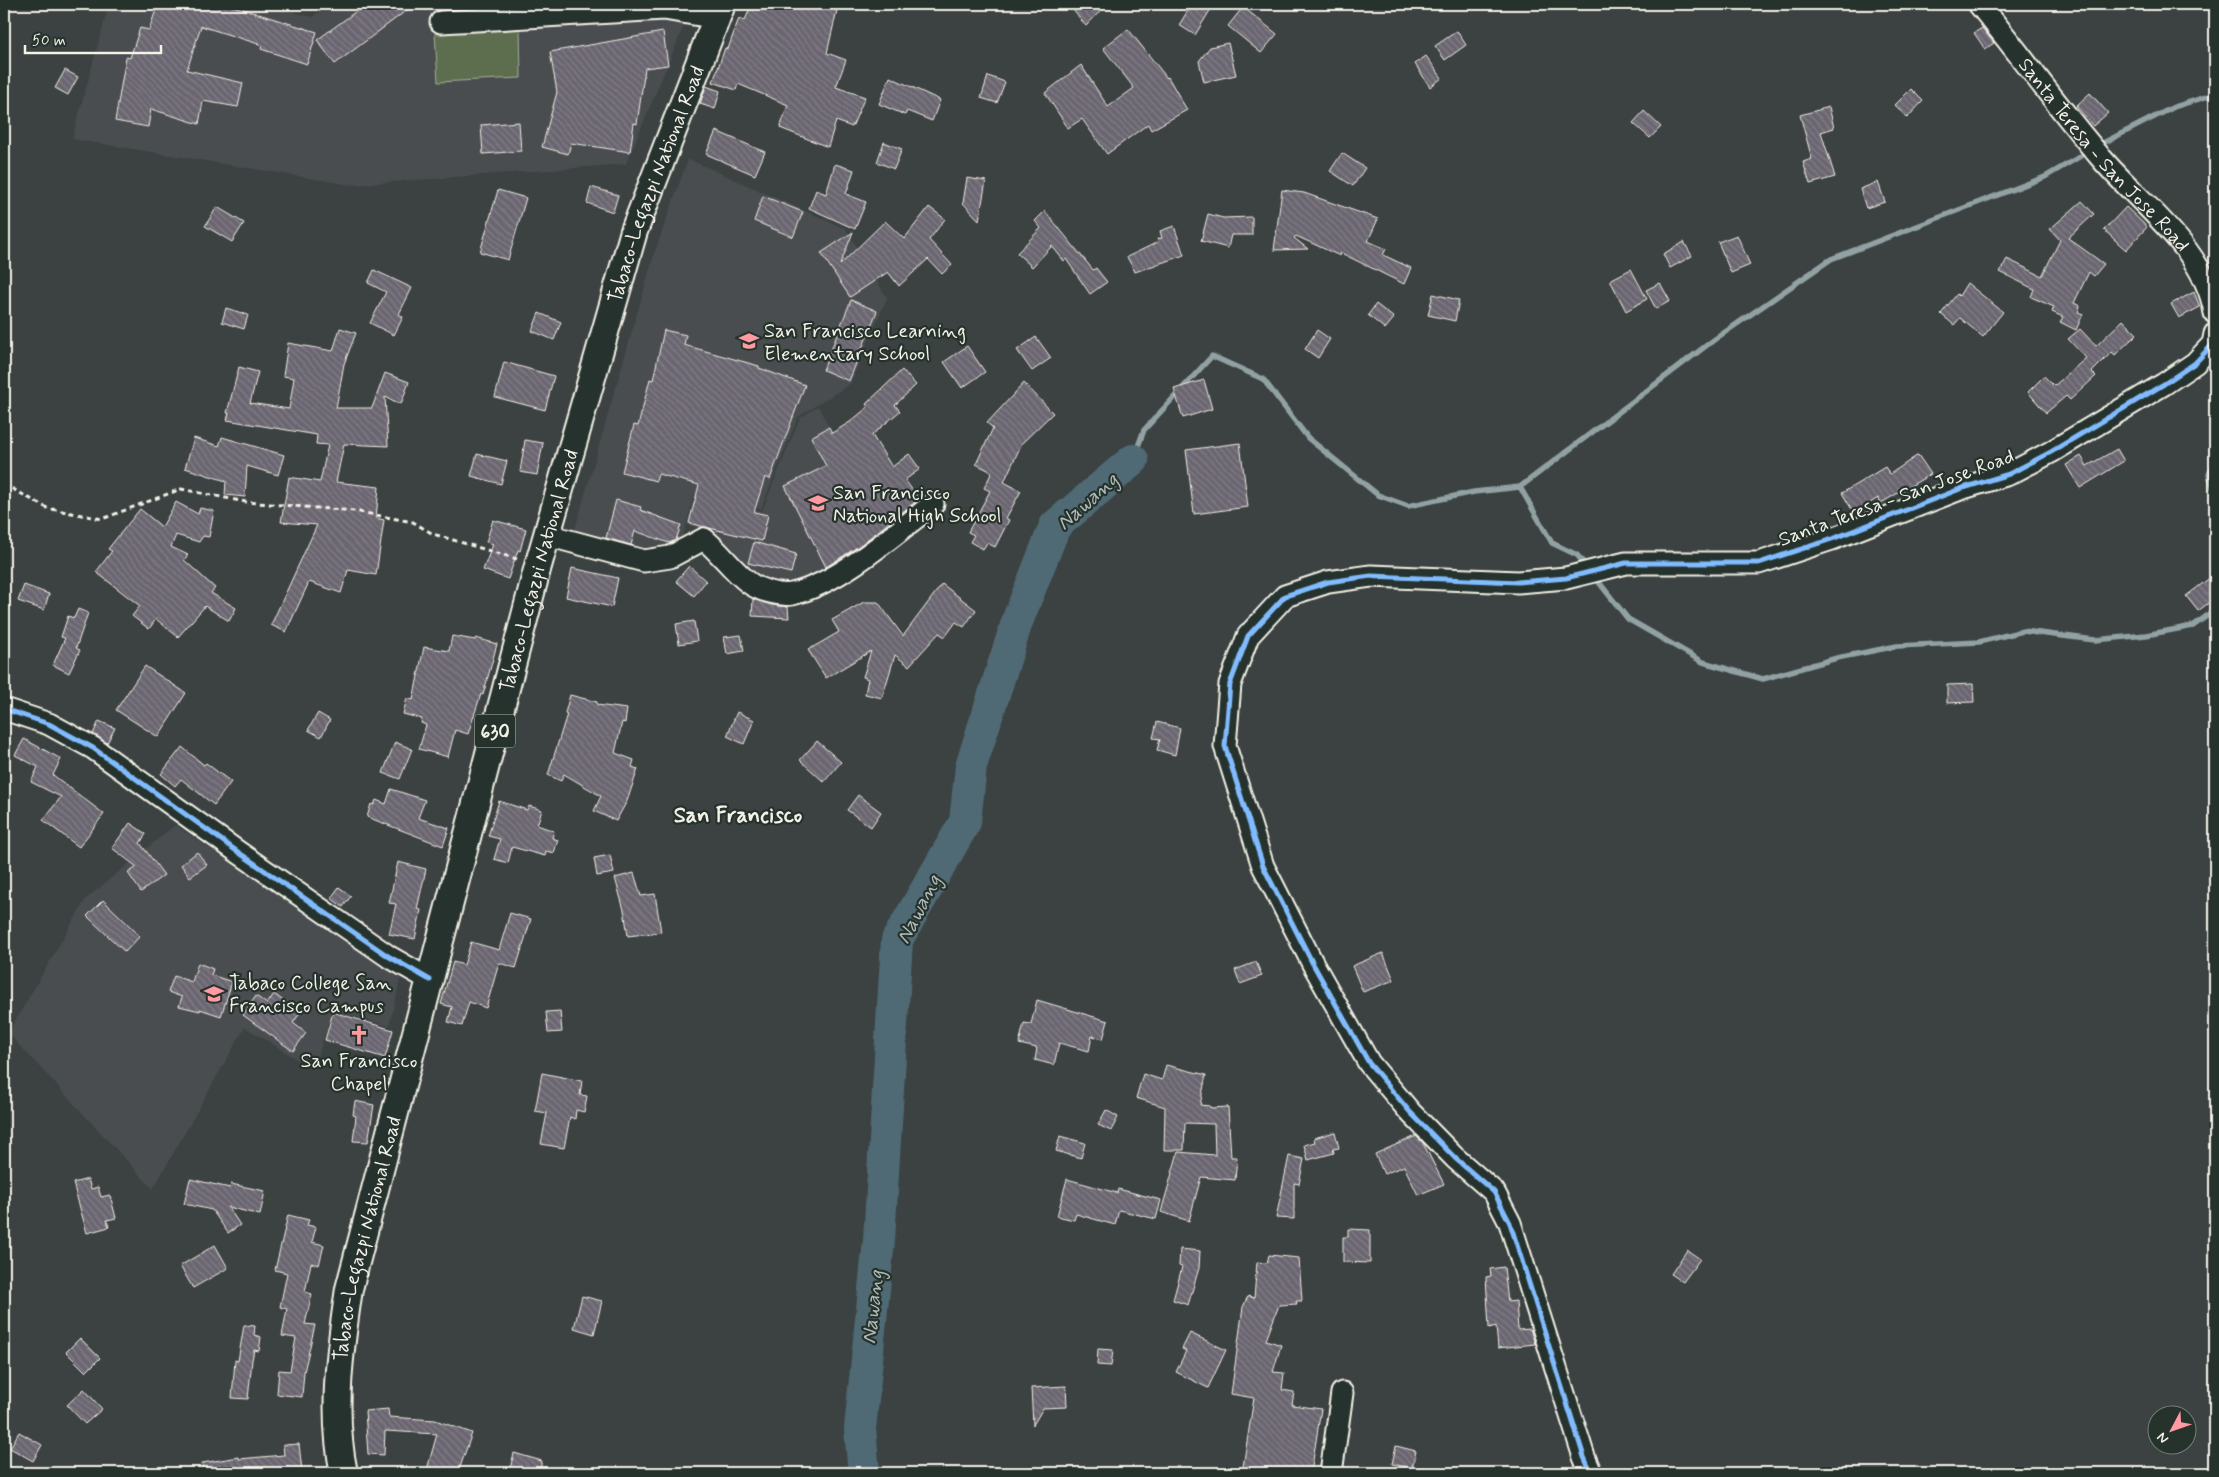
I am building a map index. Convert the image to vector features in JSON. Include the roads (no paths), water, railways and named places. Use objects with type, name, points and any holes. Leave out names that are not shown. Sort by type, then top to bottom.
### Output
[{"type":"main road","name":"Tabaco-Legazpi National Road","points":[[344,1473],[338,1399],[340,1352],[349,1289],[538,566],[634,230],[719,11]]},
{"type":"street","name":"Santa Teresa - San Jose Road","points":[[1978,4],[2101,158],[2167,228],[2201,271],[2213,298],[2215,314]]},
{"type":"street","points":[[441,22],[664,9],[719,11]]},
{"type":"street","name":"Santa Teresa - San Jose Road","points":[[1591,1473],[1584,1457],[1510,1223],[1494,1192],[1455,1158],[1410,1112],[1369,1063],[1313,964],[1263,866],[1226,746],[1230,684],[1248,636],[1285,596],[1328,582],[1371,576],[1518,582],[1566,578],[1626,563],[1759,562],[1832,539],[1960,490],[2009,474],[2051,452],[2164,384],[2195,362],[2213,344],[2215,334]]},
{"type":"street","points":[[547,535],[644,561],[670,557],[704,539],[722,554],[748,582],[766,591],[790,594],[850,567],[934,504]]},
{"type":"street","points":[[4,709],[49,724],[93,748],[380,951],[430,980]]},
{"type":"street","points":[[1331,1473],[1342,1393]]},
{"type":"waterway","points":[[1520,487],[1715,339],[1831,259],[2045,177],[2103,143],[2174,107],[2215,94]]},
{"type":"waterway","points":[[1133,460],[1144,430],[1212,356],[1263,379],[1308,438],[1378,495],[1408,506],[1474,492],[1520,487],[1552,543],[1577,555],[1587,567]]},
{"type":"waterway","name":"Nawang","points":[[864,1473],[860,1429],[879,1240],[897,940],[965,822],[971,766],[1018,619],[1055,526],[1133,460]]},
{"type":"waterway","points":[[2215,464],[2209,474],[2215,493]]},
{"type":"waterway","points":[[1594,576],[1628,619],[1703,662],[1763,679],[1837,658],[1897,646],[1979,642],[2023,631],[2095,640],[2146,635],[2193,626],[2215,610]]},
{"type":"place","name":"San Francisco Learning Elementary School","points":[[749,341]]},
{"type":"place","name":"San Francisco National High School","points":[[818,503]]},
{"type":"place","name":"Tabaco College San Francisco Campus","points":[[214,994]]},
{"type":"place","name":"San Francisco Chapel","points":[[359,1035]]},
{"type":"district","name":"San Francisco","points":[[738,814]]}]
